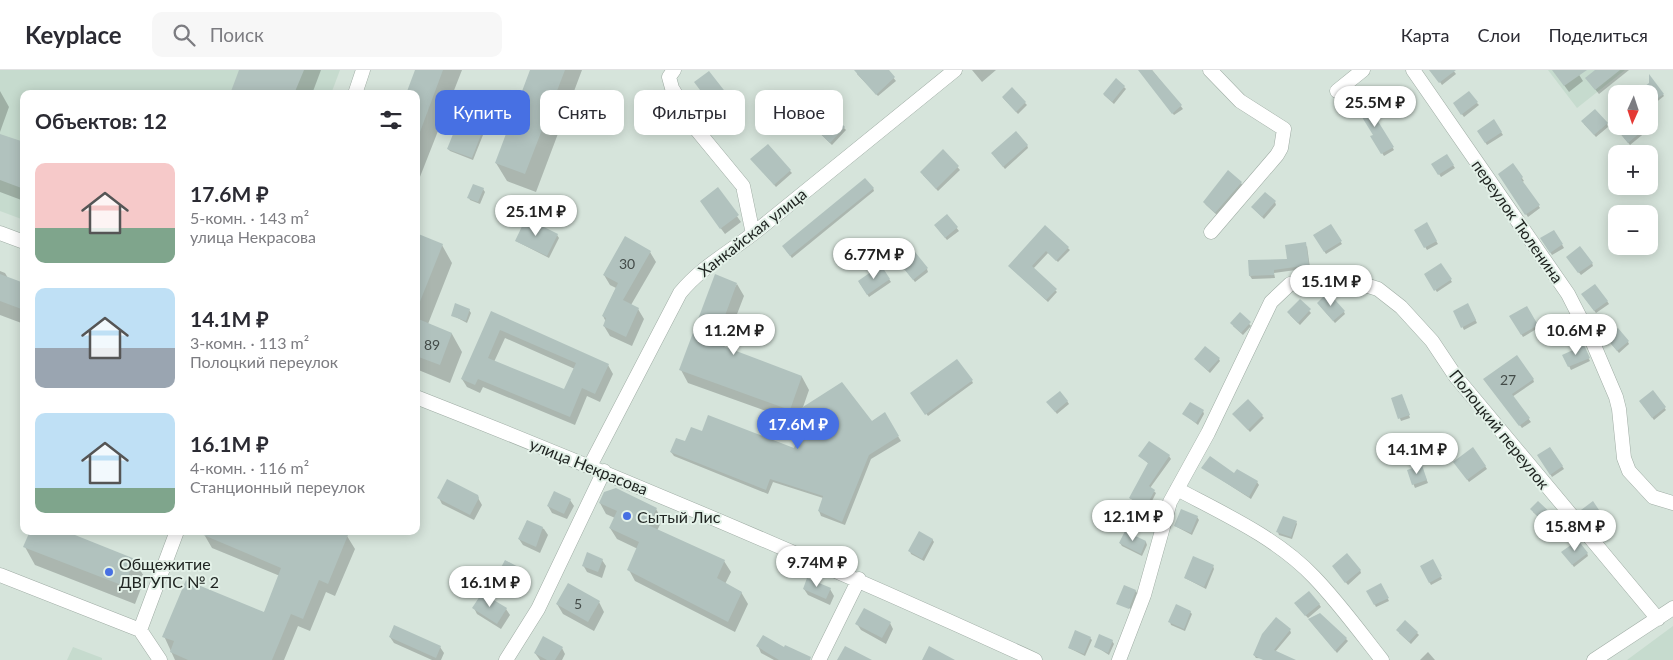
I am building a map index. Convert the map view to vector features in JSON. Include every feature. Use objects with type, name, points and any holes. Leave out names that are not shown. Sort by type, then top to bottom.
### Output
[{"type":"street","points":[[356,90],[364,70]]},
{"type":"street","points":[[674,70],[669,77],[672,88],[696,129],[743,186],[753,234]]},
{"type":"street","name":"Ханкайская улица","points":[[590,466],[680,294],[701,270],[753,234],[955,70]]},
{"type":"street","points":[[1210,70],[1240,101],[1284,129],[1281,148],[1277,155],[1211,232]]},
{"type":"street","points":[[1336,91],[1363,70]]},
{"type":"street","name":"переулок Тюленина","points":[[1413,70],[1568,294],[1593,343],[1616,397],[1624,458],[1629,470],[1653,497],[1673,503]]},
{"type":"street","points":[[0,233],[20,240]]},
{"type":"street","name":"Полоцкий переулок","points":[[1177,490],[1208,433],[1271,302],[1290,284],[1327,277],[1344,278],[1378,289],[1401,307],[1432,341],[1456,377],[1658,619]]},
{"type":"street","name":"улица Некрасова","points":[[420,399],[604,471],[859,579],[1035,660]]},
{"type":"street","points":[[506,660],[538,609],[604,471]]},
{"type":"street","points":[[1119,660],[1144,595],[1170,502],[1177,490],[1230,517],[1283,551],[1313,576],[1382,660]]},
{"type":"street","points":[[140,630],[176,535]]},
{"type":"street","points":[[0,575],[140,630],[160,660]]},
{"type":"street","points":[[819,660],[859,579]]},
{"type":"street","points":[[1594,660],[1673,608]]},
{"type":"shaded area","points":[[0,70],[340,70],[332,90],[20,90],[20,218],[0,211]]},
{"type":"shaded area","points":[[1548,70],[1625,70],[1577,108]]},
{"type":"shaded area","points":[[1673,626],[1673,660],[1627,660]]},
{"type":"shaded area","points":[[73,647],[102,658],[102,660],[67,660]]},
{"type":"building","points":[[239,70],[304,70],[296,90],[232,90]]},
{"type":"building","points":[[415,70],[443,70],[420,132],[420,90],[408,90]]},
{"type":"building","points":[[530,70],[565,70],[557,90],[540,90],[540,135],[525,174],[495,163],[506,135],[530,135],[530,90],[522,90]]},
{"type":"building","points":[[854,70],[889,70],[895,77],[876,95]]},
{"type":"building","points":[[1138,70],[1152,70],[1182,105],[1172,114]]},
{"type":"building","points":[[1429,70],[1456,70],[1439,83]]},
{"type":"building","points":[[1552,70],[1587,70],[1564,86]]},
{"type":"building","points":[[1595,70],[1620,70],[1595,90],[1585,78]]},
{"type":"building","points":[[709,71],[724,90],[700,90],[694,82]]},
{"type":"building","points":[[1649,74],[1657,85],[1646,85],[1649,83]]},
{"type":"building","points":[[1116,78],[1125,86],[1112,102],[1103,94]]},
{"type":"building","points":[[1658,86],[1664,94],[1658,98]]},
{"type":"building","points":[[1012,87],[1026,102],[1016,112],[1002,97]]},
{"type":"building","points":[[1469,91],[1478,102],[1461,115],[1453,103]]},
{"type":"building","points":[[1369,101],[1379,117],[1376,118],[1394,147],[1381,154],[1370,136],[1373,135],[1357,109]]},
{"type":"building","points":[[1595,109],[1608,123],[1594,135],[1581,121]]},
{"type":"building","points":[[1494,119],[1502,132],[1485,143],[1477,131]]},
{"type":"building","points":[[1016,131],[1028,145],[1003,167],[991,153]]},
{"type":"building","points":[[0,134],[20,141],[20,188],[0,180]]},
{"type":"building","points":[[453,135],[481,135],[472,158],[447,149]]},
{"type":"building","points":[[822,135],[838,135],[830,143]]},
{"type":"building","points":[[1621,135],[1637,135],[1628,143]]},
{"type":"building","points":[[768,144],[791,170],[774,185],[750,159]]},
{"type":"building","points":[[943,149],[959,166],[936,189],[920,172]]},
{"type":"building","points":[[1447,154],[1454,165],[1438,175],[1431,164]]},
{"type":"building","points":[[1513,163],[1523,177],[1521,179],[1540,205],[1525,215],[1498,174]]},
{"type":"building","points":[[1228,170],[1242,182],[1215,213],[1203,202]]},
{"type":"building","points":[[865,178],[874,188],[790,256],[782,246]]},
{"type":"building","points":[[473,184],[484,188],[478,202],[467,198]]},
{"type":"building","points":[[718,187],[739,215],[720,229],[700,201]]},
{"type":"building","points":[[1265,192],[1276,201],[1262,217],[1251,207]]},
{"type":"building","points":[[947,214],[958,227],[945,238],[934,225]]},
{"type":"building","points":[[526,218],[558,234],[547,256],[515,241]]},
{"type":"building","points":[[1427,222],[1437,241],[1424,248],[1414,230]]},
{"type":"building","points":[[1331,224],[1342,241],[1324,252],[1313,235]]},
{"type":"building","points":[[1045,225],[1069,247],[1056,261],[1046,251],[1032,266],[1057,289],[1046,300],[1008,266]]},
{"type":"building","points":[[1554,230],[1563,244],[1550,253],[1540,238]]},
{"type":"building","points":[[420,235],[443,244],[420,302]]},
{"type":"building","points":[[625,236],[651,251],[623,300],[639,308],[626,337],[603,326],[606,318],[602,316],[618,283],[603,275]]},
{"type":"building","points":[[1306,242],[1309,265],[1274,270],[1274,275],[1249,276],[1248,260],[1287,259],[1285,245]]},
{"type":"building","points":[[1580,246],[1593,263],[1578,273],[1566,257]]},
{"type":"building","points":[[915,252],[928,268],[913,280],[900,264]]},
{"type":"building","points":[[1441,263],[1452,279],[1434,291],[1424,274]]},
{"type":"building","points":[[881,265],[890,279],[867,295],[858,281]]},
{"type":"building","points":[[0,274],[20,282],[20,308],[0,301]]},
{"type":"building","points":[[715,274],[737,283],[715,343],[802,376],[790,410],[679,370]]},
{"type":"building","points":[[1595,284],[1608,301],[1594,311],[1581,294]]},
{"type":"building","points":[[1328,292],[1345,311],[1333,321],[1317,303]]},
{"type":"building","points":[[1300,299],[1311,309],[1298,323],[1287,312]]},
{"type":"building","points":[[455,303],[470,309],[466,321],[451,316]]},
{"type":"building","points":[[1468,303],[1476,320],[1461,328],[1453,311]]},
{"type":"building","points":[[1527,306],[1538,325],[1521,335],[1509,316]]},
{"type":"building","points":[[491,311],[609,364],[595,394],[582,388],[570,417],[478,379],[475,385],[461,379]],"holes":[[[500,330],[576,363],[564,389],[488,358]]]},
{"type":"building","points":[[1240,312],[1251,322],[1241,333],[1230,323]]},
{"type":"building","points":[[420,320],[452,333],[440,365],[420,358]]},
{"type":"building","points":[[1618,328],[1629,341],[1617,351],[1606,338]]},
{"type":"building","points":[[1584,345],[1590,358],[1568,367],[1562,355]]},
{"type":"building","points":[[1205,346],[1220,358],[1208,371],[1194,359]]},
{"type":"building","points":[[1517,355],[1534,379],[1512,394],[1530,418],[1519,426],[1483,379]]},
{"type":"building","points":[[957,359],[973,380],[925,415],[910,393]]},
{"type":"building","points":[[842,382],[872,421],[885,412],[899,436],[869,455],[842,522],[818,511],[823,496],[770,479],[766,490],[670,452],[676,438],[685,441],[691,427],[702,431],[708,415],[794,448],[807,417],[795,412]]},
{"type":"building","points":[[1653,390],[1666,407],[1652,418],[1639,401]]},
{"type":"building","points":[[1060,391],[1068,401],[1055,412],[1046,402]]},
{"type":"building","points":[[1402,394],[1410,415],[1398,419],[1391,398]]},
{"type":"building","points":[[1248,399],[1263,415],[1248,430],[1232,414]]},
{"type":"building","points":[[1190,402],[1204,410],[1196,423],[1182,414]]},
{"type":"building","points":[[1149,441],[1170,455],[1149,486],[1155,490],[1146,507],[1129,498],[1148,463],[1138,456]]},
{"type":"building","points":[[1473,447],[1486,466],[1467,480],[1453,462]]},
{"type":"building","points":[[1550,447],[1563,466],[1550,475],[1537,455]]},
{"type":"building","points":[[1210,456],[1234,473],[1237,469],[1258,481],[1249,497],[1201,468]]},
{"type":"building","points":[[1422,465],[1427,480],[1412,485],[1407,470]]},
{"type":"building","points":[[447,479],[478,495],[479,498],[470,515],[437,498]]},
{"type":"building","points":[[616,488],[657,508],[648,525],[725,560],[717,578],[742,592],[728,622],[627,570],[639,542],[609,528],[617,511],[599,503],[604,492]]},
{"type":"building","points":[[554,491],[571,499],[564,514],[547,506]]},
{"type":"building","points":[[1538,501],[1555,517],[1547,525],[1530,509]]},
{"type":"building","points":[[1593,501],[1603,516],[1592,524],[1581,510]]},
{"type":"building","points":[[1181,509],[1198,516],[1191,533],[1174,526]]},
{"type":"building","points":[[1283,516],[1297,521],[1291,537],[1276,532]]},
{"type":"building","points":[[527,520],[543,527],[536,547],[518,539]]},
{"type":"building","points":[[919,531],[933,539],[922,559],[908,551]]},
{"type":"building","points":[[1125,531],[1146,541],[1141,554],[1119,543]]},
{"type":"building","name":"Общежитие ДВГУПС № 2","points":[[28,535],[75,535],[135,559],[124,586],[23,547]]},
{"type":"building","points":[[203,535],[348,535],[328,584],[319,580],[303,619],[291,614],[272,660],[188,660],[170,652],[174,641],[162,637],[186,580],[264,612],[281,568]]},
{"type":"building","points":[[1578,540],[1588,553],[1572,565],[1561,552]]},
{"type":"building","points":[[587,552],[603,559],[598,572],[582,566]]},
{"type":"building","points":[[1347,553],[1361,570],[1345,583],[1332,566]]},
{"type":"building","points":[[1193,556],[1214,565],[1204,587],[1184,578]]},
{"type":"building","points":[[1433,559],[1442,576],[1429,583],[1420,566]]},
{"type":"building","points":[[505,560],[524,570],[516,585],[497,575]]},
{"type":"building","points":[[807,578],[831,588],[826,599],[803,589]]},
{"type":"building","points":[[568,583],[600,601],[588,622],[556,604]]},
{"type":"building","points":[[1381,583],[1389,598],[1374,605],[1366,591]]},
{"type":"building","points":[[1124,585],[1136,590],[1129,609],[1116,604]]},
{"type":"building","points":[[1309,591],[1320,604],[1305,616],[1294,603]]},
{"type":"building","points":[[482,593],[507,608],[497,624],[472,608]]},
{"type":"building","points":[[1176,604],[1191,611],[1184,629],[1168,622]]},
{"type":"building","points":[[864,608],[891,622],[882,638],[855,624]]},
{"type":"building","points":[[1320,613],[1347,638],[1335,651],[1308,619]]},
{"type":"building","points":[[1276,617],[1291,629],[1274,650],[1296,660],[1263,660],[1253,655],[1262,634]]},
{"type":"building","points":[[1405,620],[1418,632],[1409,642],[1396,630]]},
{"type":"building","points":[[394,625],[441,646],[436,658],[389,637]]},
{"type":"building","points":[[1075,630],[1091,637],[1084,654],[1068,648]]},
{"type":"building","points":[[1099,634],[1113,640],[1108,653],[1094,647]]},
{"type":"building","points":[[763,635],[784,647],[785,645],[811,657],[810,660],[779,660],[756,646]]},
{"type":"building","points":[[543,636],[563,647],[555,660],[547,660],[534,653]]},
{"type":"building","points":[[845,646],[872,660],[837,660]]},
{"type":"building","points":[[929,646],[955,660],[922,660]]},
{"type":"place","name":"Сытый Лис","points":[[627,516]]},
{"type":"place","name":"Общежитие ДВГУПС № 2","points":[[109,572]]}]
